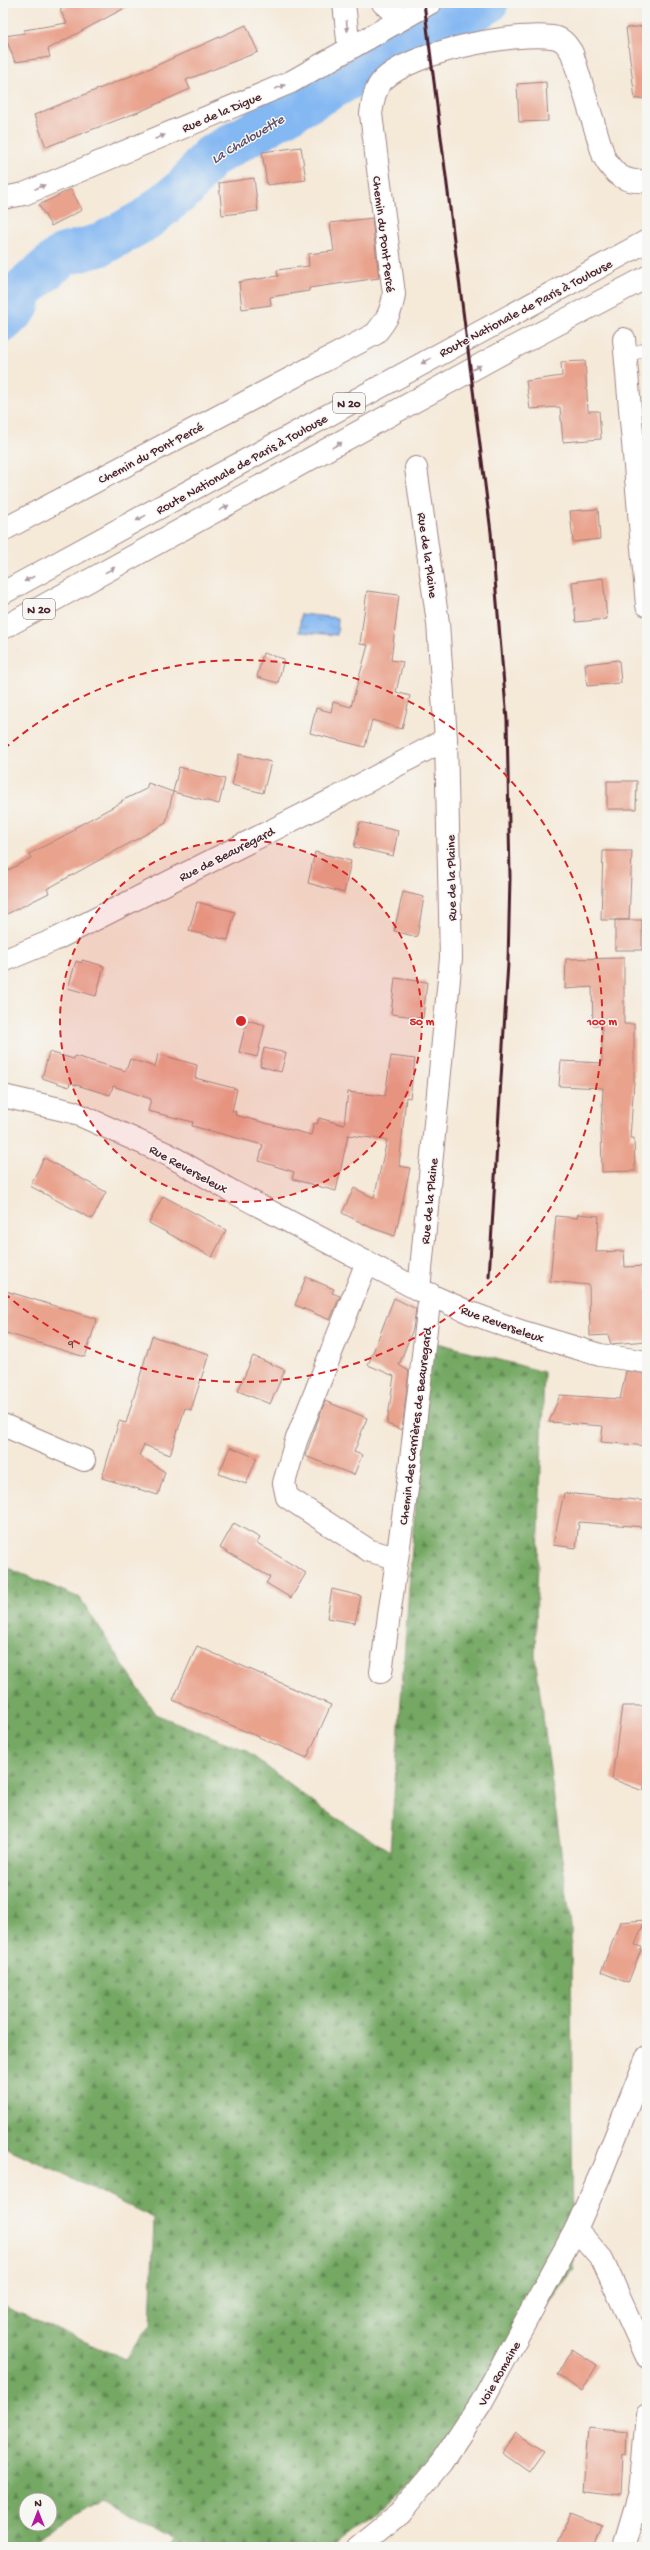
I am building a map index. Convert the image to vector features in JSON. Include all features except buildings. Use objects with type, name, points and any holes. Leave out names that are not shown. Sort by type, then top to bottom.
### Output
[{"type":"street","points":[[344,3],[349,49]]},
{"type":"street","points":[[383,3],[401,19]]},
{"type":"street","name":"Rue de la Digue","points":[[3,198],[24,194],[291,82],[430,3]]},
{"type":"street","name":"Chemin du Pont Percé","points":[[3,530],[375,334],[389,314],[394,294],[371,114],[373,95],[382,81],[397,68],[442,52],[473,44],[553,37],[565,42],[572,53],[604,158],[609,167],[612,172],[628,180],[647,181]]},
{"type":"street","name":"Route Nationale de Paris à Toulouse","points":[[3,593],[647,241]]},
{"type":"street","name":"N 20","points":[[3,628],[494,358],[647,277]]},
{"type":"street","points":[[624,347],[647,604]]},
{"type":"street","name":"Rue de la Plaine","points":[[416,468],[438,623],[446,739],[452,958],[424,1292]]},
{"type":"street","name":"Rue de Beauregard","points":[[3,961],[54,940],[338,797],[446,739]]},
{"type":"street","name":"Rue Reverseleux","points":[[3,1096],[73,1112],[167,1154],[233,1192],[424,1292],[471,1313],[520,1331],[600,1355],[647,1362]]},
{"type":"street","points":[[367,1262],[296,1441],[284,1483],[287,1497],[370,1552],[397,1558]]},
{"type":"street","name":"Chemin des Carrières de Beauregard","points":[[381,1672],[397,1558],[424,1292]]},
{"type":"street","points":[[3,1425],[84,1460]]},
{"type":"street","name":"Voie Romaine","points":[[358,2547],[400,2513],[441,2463],[481,2403],[576,2229],[601,2173],[647,2057]]},
{"type":"street","points":[[576,2229],[602,2258],[647,2357]]},
{"type":"street","points":[[624,2547],[641,2509],[640,2493],[647,2415]]},
{"type":"lane","points":[[624,347],[647,349]]},
{"type":"green space","points":[[427,1340],[544,1372],[535,1656],[571,1926],[573,2269],[431,2463],[334,2547],[170,2547],[176,2540],[102,2499],[58,2526],[58,2492],[18,2492],[18,2532],[48,2532],[24,2547],[3,2547],[3,2306],[125,2359],[150,2325],[154,2218],[3,2146],[3,1566],[80,1598],[155,1714],[245,1750],[319,1807],[390,1851]]},
{"type":"water","points":[[301,614],[338,618],[337,635],[299,632]]},
{"type":"waterway","name":"La Chalouette","points":[[3,321],[18,306],[22,290],[63,255],[100,245],[145,220],[186,187],[210,157],[413,42],[487,3]]},
{"type":"railway","points":[[424,3],[491,532],[507,720],[510,877],[508,963],[489,1277]]}]
